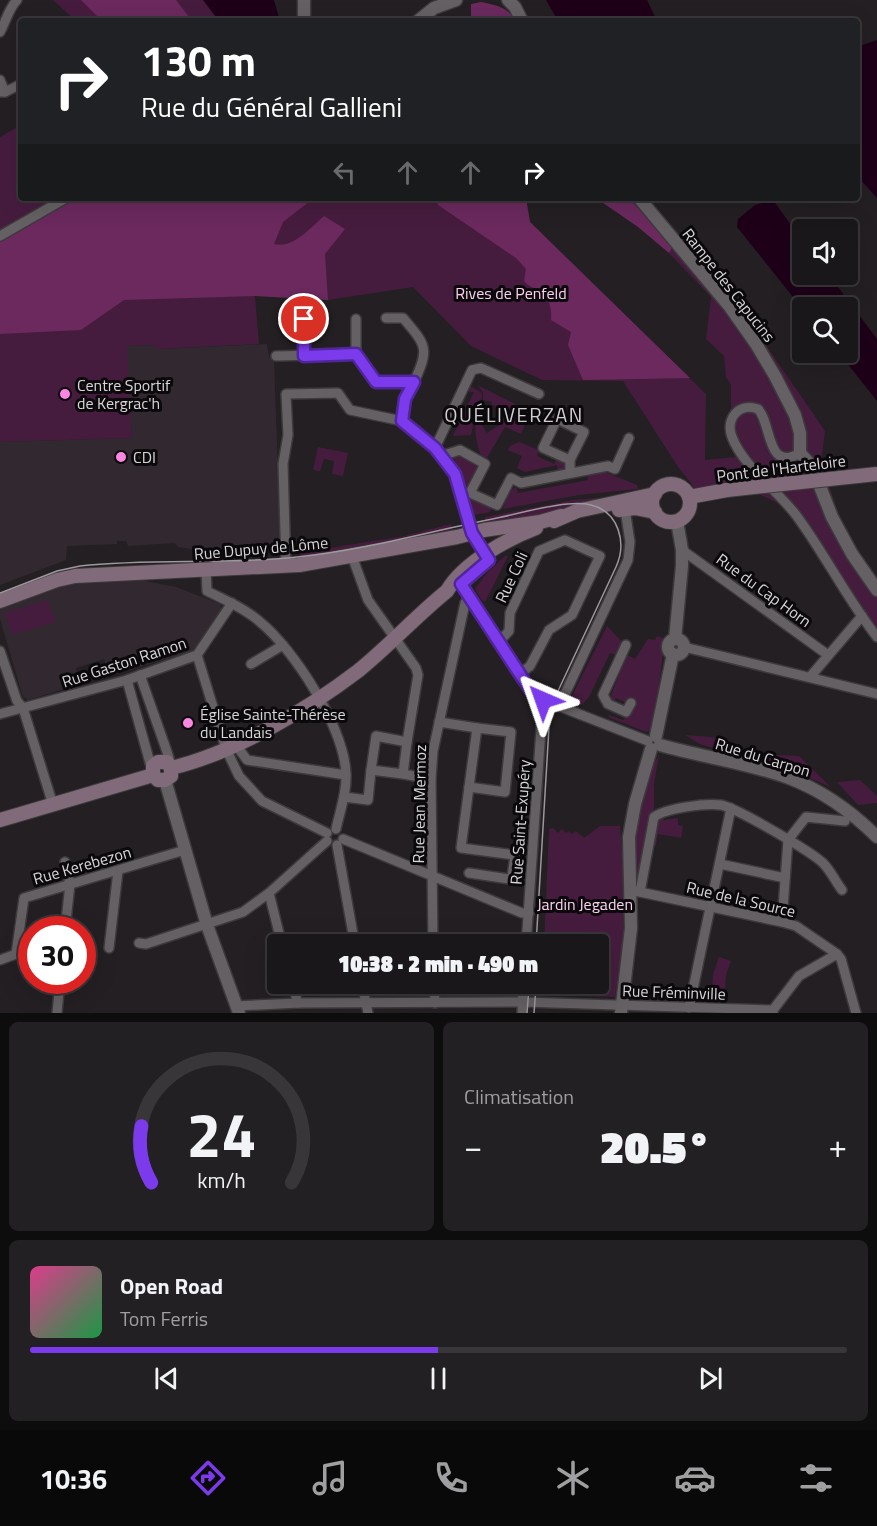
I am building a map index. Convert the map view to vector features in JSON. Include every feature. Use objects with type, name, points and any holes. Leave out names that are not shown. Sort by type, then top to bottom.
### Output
[{"type":"main road","name":"Pont de l'Harteloire","points":[[689,497],[727,490],[877,474]]},
{"type":"main road","points":[[0,820],[231,747],[320,697],[359,670],[447,591],[461,584],[488,557],[507,540],[561,516],[655,494],[664,486],[676,485],[687,492],[688,512],[681,519],[664,520],[655,512],[643,509],[625,509],[578,518],[544,529],[488,557],[450,585],[447,591]]},
{"type":"main road","points":[[655,494],[653,503],[655,512]]},
{"type":"main road","name":"Rue Dupuy de Lôme","points":[[0,602],[57,580],[75,576],[286,566],[540,522],[561,516]]},
{"type":"street","points":[[0,32],[9,17],[11,6],[17,0]]},
{"type":"street","points":[[304,0],[304,18]]},
{"type":"street","points":[[422,18],[434,8],[456,0]]},
{"type":"street","points":[[508,0],[520,18]]},
{"type":"street","points":[[0,80],[2,92],[18,85]]},
{"type":"street","points":[[0,236],[61,201]]},
{"type":"street","name":"Rampe des Capucins","points":[[642,201],[730,307],[756,344],[795,415],[800,433],[800,453],[812,466],[832,517],[852,554],[877,590]]},
{"type":"street","points":[[386,318],[403,318],[423,342],[424,362],[405,399],[402,421]]},
{"type":"street","points":[[304,319],[304,356]]},
{"type":"street","points":[[356,319],[356,354],[376,382],[414,382]]},
{"type":"street","points":[[276,356],[356,354]]},
{"type":"street","points":[[438,452],[472,370],[481,368],[540,394]]},
{"type":"street","points":[[286,566],[283,464],[288,435],[286,394],[338,393],[350,410],[402,421],[438,452],[455,474],[472,533],[488,557]]},
{"type":"street","points":[[800,453],[794,456],[782,456],[774,450],[770,445],[765,419],[758,409],[741,408],[733,417],[731,435],[739,450],[794,513],[877,637]]},
{"type":"street","points":[[570,460],[543,448],[557,419],[584,432],[570,460],[570,474]]},
{"type":"street","points":[[438,452],[460,450],[485,464],[470,493],[497,505],[512,478],[521,483],[608,466],[615,469],[629,438]]},
{"type":"street","points":[[561,707],[564,696],[628,560],[630,542],[625,509]]},
{"type":"street","points":[[676,521],[682,550],[679,643]]},
{"type":"street","name":"Rue Coli","points":[[498,643],[509,631],[510,613],[539,551],[565,540],[600,556],[572,615],[549,630],[530,666],[520,674]]},
{"type":"street","name":"Rue du Cap Horn","points":[[682,550],[828,655]]},
{"type":"street","points":[[352,556],[368,600],[416,668],[418,675],[402,774]]},
{"type":"street","points":[[206,570],[207,591],[232,603],[259,621],[283,645],[320,697],[341,741],[346,775],[344,796],[334,837],[353,934]]},
{"type":"street","name":"Rue du Carpon","points":[[461,584],[534,695],[654,743],[789,778],[833,801],[862,821],[877,837]]},
{"type":"street","name":"Rue Jean Mermoz","points":[[433,934],[431,778],[433,751],[465,603],[470,597]]},
{"type":"street","name":"Rue Gaston Ramon","points":[[0,714],[127,680],[196,656],[232,603]]},
{"type":"street","points":[[810,677],[862,616]]},
{"type":"street","points":[[635,891],[628,850],[631,824],[654,743],[673,654],[669,651],[668,646],[679,643],[877,694]]},
{"type":"street","points":[[251,664],[283,645]]},
{"type":"street","points":[[626,645],[603,695],[608,704],[626,712],[631,703]]},
{"type":"street","points":[[0,651],[17,701],[23,708],[53,805]]},
{"type":"street","points":[[196,656],[231,747],[239,776],[262,801],[334,837],[522,913],[529,913]]},
{"type":"street","points":[[140,675],[169,758],[162,770]]},
{"type":"street","points":[[127,680],[149,759],[162,770],[207,925],[237,1009]]},
{"type":"street","name":"Rue Saint-Exupéry","points":[[527,934],[543,700]]},
{"type":"street","points":[[600,722],[608,704]]},
{"type":"street","points":[[439,722],[511,732],[505,792],[469,787]]},
{"type":"street","points":[[470,873],[509,879],[512,877],[515,855],[461,848],[477,728]]},
{"type":"street","points":[[344,796],[368,800],[376,736],[407,742]]},
{"type":"street","points":[[231,747],[247,760],[346,775]]},
{"type":"street","points":[[371,770],[431,778]]},
{"type":"street","points":[[621,1009],[635,891],[654,817],[669,809],[719,805],[731,808],[788,840],[821,862],[842,890]]},
{"type":"street","points":[[689,1008],[731,808]]},
{"type":"street","points":[[782,922],[788,840],[806,817],[845,821]]},
{"type":"street","points":[[139,943],[146,944],[243,912],[334,837]]},
{"type":"street","name":"Rue Kerebezon","points":[[0,960],[16,954],[24,898],[185,850]]},
{"type":"street","points":[[65,862],[70,884],[67,916]]},
{"type":"street","points":[[720,864],[785,878]]},
{"type":"street","points":[[109,948],[118,871]]},
{"type":"street","name":"Rue de la Source","points":[[635,891],[796,926],[837,954]]},
{"type":"street","points":[[269,892],[279,934]]},
{"type":"street","points":[[773,1011],[799,976],[837,954],[844,966],[856,1013]]},
{"type":"street","points":[[57,1013],[59,994]]},
{"type":"street","points":[[295,994],[298,1003]]},
{"type":"street","points":[[435,994],[435,1003]]},
{"type":"street","points":[[522,1013],[523,994]]},
{"type":"street","name":"Rue Fréminville","points":[[237,1009],[298,1003],[367,1008],[435,1003],[522,1002],[621,1009],[689,1008],[773,1011]]},
{"type":"shaded area","points":[[81,0],[176,0],[190,18],[99,18]]},
{"type":"shaded area","points":[[203,0],[274,0],[279,18],[217,18]]},
{"type":"shaded area","points":[[546,0],[647,0],[656,18],[556,18]]},
{"type":"shaded area","points":[[481,2],[496,6],[505,10],[513,18],[471,18],[471,4]]},
{"type":"shaded area","points":[[877,40],[877,198],[860,179],[860,46]]},
{"type":"shaded area","points":[[70,201],[310,201],[283,222],[274,244],[281,245],[294,241],[324,216],[345,229],[325,254],[328,300],[255,296],[124,300],[81,330],[0,334],[0,240]]},
{"type":"shaded area","points":[[437,201],[526,201],[530,222],[690,378],[583,380],[568,345],[571,332],[551,320],[551,308],[546,298],[524,281],[526,269],[516,258],[438,205]]},
{"type":"shaded area","points":[[600,201],[631,201],[674,244],[669,253],[638,227]]},
{"type":"shaded area","points":[[774,201],[792,226],[792,285],[836,285],[846,297],[793,297],[737,227],[738,219],[755,205]]},
{"type":"shaded area","points":[[858,314],[877,339],[877,401],[847,363],[858,363]]},
{"type":"shaded area","points":[[267,344],[269,357],[274,362],[281,550],[209,554],[209,552],[178,547],[175,543],[128,546],[126,541],[117,541],[117,544],[67,546],[66,560],[0,585],[0,442],[132,438],[126,346],[157,345],[158,349]]},
{"type":"shaded area","points":[[113,579],[140,580],[176,587],[220,604],[222,609],[194,651],[109,676],[104,659],[76,668],[80,684],[28,700],[23,697],[0,619],[0,608],[57,586]]},
{"type":"green space","points":[[53,0],[203,0],[217,18],[73,18]]},
{"type":"green space","name":"Rives de Penfeld","points":[[18,127],[18,201],[526,201],[530,222],[706,394],[705,460],[736,457],[726,438],[726,420],[731,408],[731,385],[726,377],[724,356],[706,339],[711,297],[669,253],[639,227],[600,201],[631,201],[674,244],[679,237],[741,309],[825,431],[821,462],[837,510],[848,537],[877,581],[877,629],[801,514],[759,494],[694,500],[692,484],[678,467],[623,381],[542,380],[471,346],[413,287],[328,300],[255,296],[259,344],[157,349],[156,345],[127,346],[132,438],[0,442],[0,137]]},
{"type":"green space","points":[[477,385],[531,412],[527,420],[491,404],[492,402],[483,400],[483,392]]},
{"type":"green space","points":[[470,386],[482,393],[471,435],[453,436],[474,392],[469,392]]},
{"type":"green space","points":[[494,406],[526,422],[521,434],[505,427],[487,458],[481,456],[475,428],[477,418],[487,433],[504,422]]},
{"type":"green space","points":[[519,442],[539,450],[537,456],[554,464],[557,459],[566,463],[568,468],[558,470],[557,465],[525,472],[517,468],[522,456],[508,450],[510,446]]},
{"type":"green space","points":[[318,447],[348,453],[343,476],[332,474],[334,461],[324,459],[320,471],[313,470]]},
{"type":"green space","points":[[461,454],[481,466],[467,494],[492,507],[490,512],[474,515],[472,513],[454,458]]},
{"type":"green space","points":[[605,472],[637,485],[638,489],[579,495],[503,509],[509,493],[516,487],[518,493],[588,480],[587,473]]},
{"type":"green space","points":[[611,497],[612,501],[486,526],[485,517],[573,500]]},
{"type":"green space","points":[[451,524],[453,535],[301,563],[300,553],[404,536]]},
{"type":"green space","points":[[505,556],[508,556],[485,602],[475,589],[487,573]]},
{"type":"green space","points":[[48,600],[55,622],[12,635],[5,613]]},
{"type":"green space","points":[[607,626],[623,643],[617,655],[610,653],[589,697],[582,705],[570,700]]},
{"type":"green space","points":[[657,636],[665,639],[655,715],[650,730],[646,732],[608,717],[609,715],[623,720],[628,716],[629,704],[616,698],[613,702],[609,700],[627,655],[635,659],[648,639],[655,640]]},
{"type":"green space","points":[[685,735],[723,738],[744,758],[700,744]]},
{"type":"green space","points":[[751,754],[799,756],[831,787],[770,763]]},
{"type":"green space","points":[[659,755],[654,784],[654,809],[645,838],[638,886],[636,836],[638,819],[646,785]]},
{"type":"green space","points":[[860,780],[877,796],[877,803],[858,805],[837,782]]},
{"type":"green space","points":[[663,818],[664,820],[678,818],[678,825],[683,826],[681,838],[658,834],[656,845],[652,845],[658,821]]},
{"type":"green space","name":"Jardin Jegaden","points":[[600,826],[620,826],[623,866],[623,940],[615,997],[541,995],[609,994],[609,934],[544,934],[549,829],[553,828],[558,833],[562,829],[572,834],[576,831],[584,838]]},
{"type":"green space","points":[[719,957],[731,961],[726,975],[725,989],[712,989],[713,974]]},
{"type":"tram line","points":[[0,593],[57,571],[80,566],[297,557],[373,545],[558,505],[581,504],[601,509],[614,521],[621,548],[616,567],[558,691],[549,727],[537,934]]},
{"type":"tram line","points":[[527,1013],[529,987],[536,987],[534,1013]]},
{"type":"place","name":"Centre Sportif de Kergrac'h","points":[[65,394]]},
{"type":"place","name":"CDI","points":[[121,457]]},
{"type":"place","name":"Église Sainte-Thérèse du Landais","points":[[188,723]]},
{"type":"district","name":"QUÉLIVERZAN","points":[[514,415]]},
{"type":"route","points":[[304,319],[304,356],[356,354],[376,382],[414,382],[405,399],[402,421],[435,448],[455,474],[472,533],[489,560],[461,584],[534,695],[543,700]]}]
